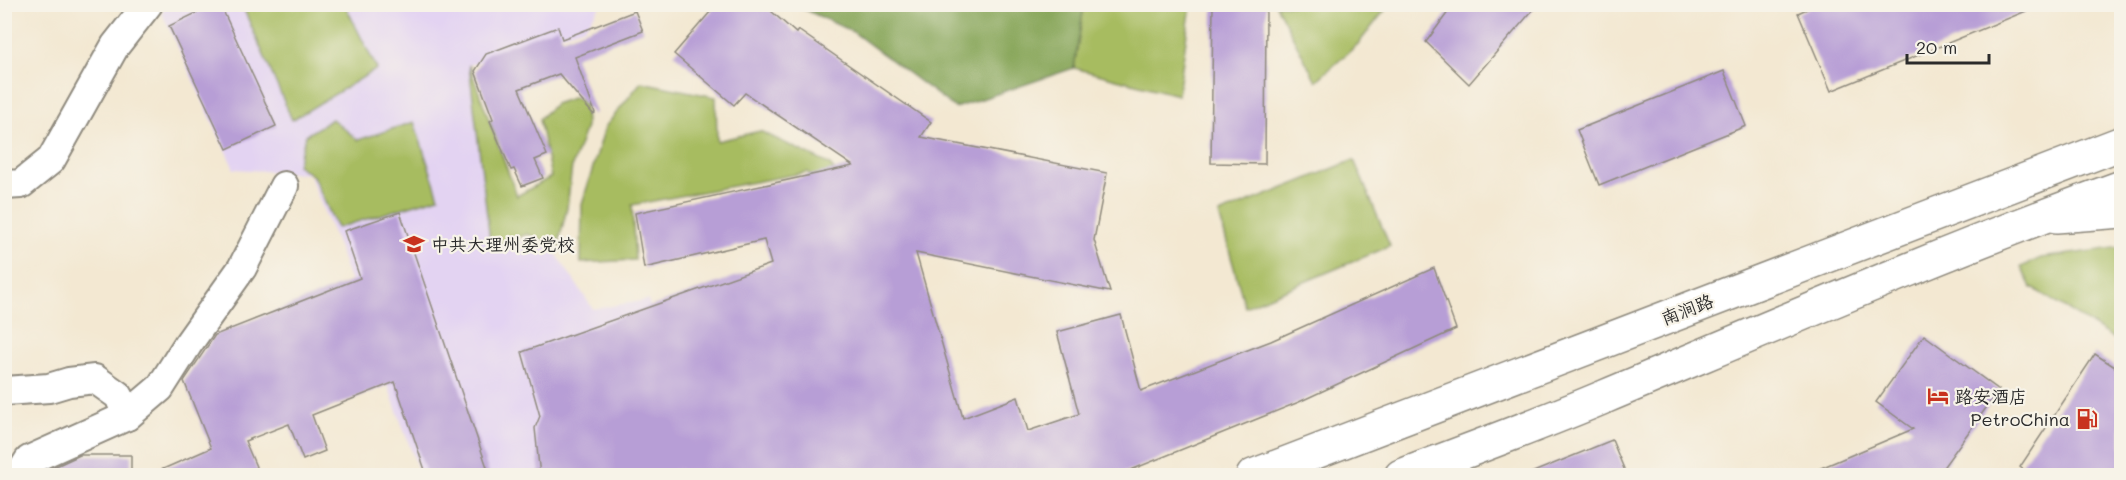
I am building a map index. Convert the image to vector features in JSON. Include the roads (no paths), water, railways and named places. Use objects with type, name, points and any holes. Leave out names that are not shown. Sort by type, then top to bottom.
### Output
[{"type":"main road","name":"南涧路","points":[[1253,476],[2121,143]]},
{"type":"main road","points":[[1401,476],[1603,398],[2039,217],[2121,187]]},
{"type":"main road","points":[[2039,217],[2121,211]]},
{"type":"street","points":[[4,185],[21,184],[51,160],[115,46],[148,4]]},
{"type":"street","points":[[19,476],[29,460],[54,451],[126,416],[160,388],[242,268],[284,186]]},
{"type":"street","points":[[4,392],[49,388],[69,382],[95,379],[119,396],[126,416]]},
{"type":"place","name":"中共大理州委党校","points":[[414,244]]},
{"type":"place","name":"路安酒店","points":[[1938,396]]},
{"type":"place","name":"PetroChina","points":[[2087,419]]}]
